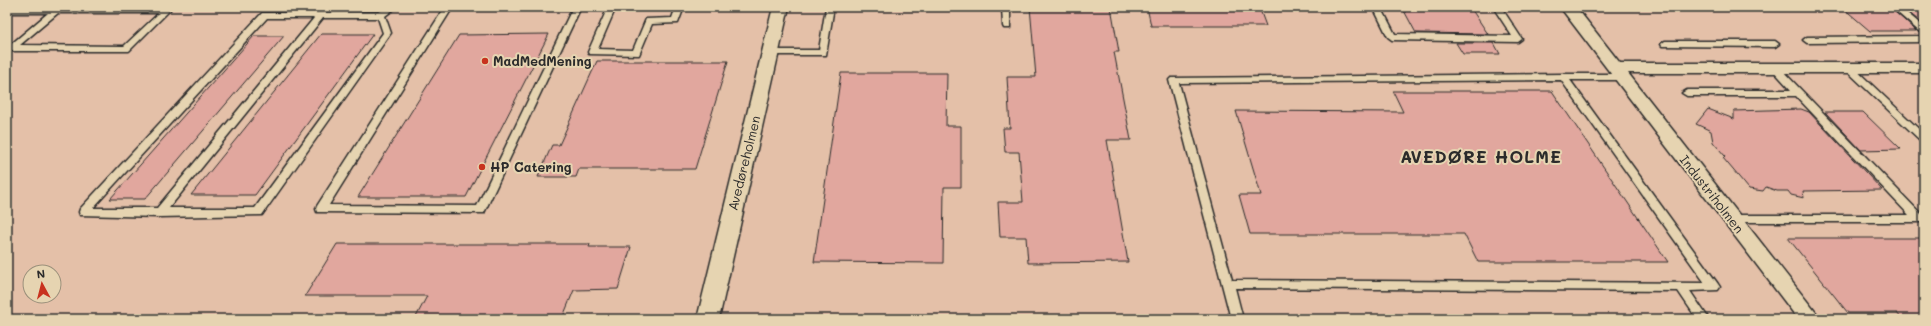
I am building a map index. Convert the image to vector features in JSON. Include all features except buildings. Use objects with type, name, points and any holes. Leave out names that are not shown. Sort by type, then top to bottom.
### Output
[{"type":"street","name":"Avedøreholmen","points":[[708,319],[725,241],[781,7]]},
{"type":"street","name":"Industriholmen","points":[[1568,7],[1810,319]]},
{"type":"street","points":[[1618,73],[1774,68],[1924,68]]},
{"type":"lane","points":[[381,15],[387,34],[258,212],[84,212],[265,15],[381,15],[393,7]]},
{"type":"lane","points":[[449,7],[321,209],[480,210],[577,7]]},
{"type":"lane","points":[[612,7],[592,52],[636,53],[649,21],[675,21],[680,7]]},
{"type":"lane","points":[[770,53],[823,53],[830,7]]},
{"type":"lane","points":[[1006,7],[1007,26]]},
{"type":"lane","points":[[1377,7],[1392,37],[1518,39],[1497,7]]},
{"type":"lane","points":[[1895,7],[1924,31]]},
{"type":"lane","points":[[7,10],[56,10],[166,10],[126,49],[12,48],[56,10]]},
{"type":"lane","points":[[159,213],[321,15]]},
{"type":"lane","points":[[1807,40],[1924,39]]},
{"type":"lane","points":[[1665,44],[1775,44]]},
{"type":"lane","points":[[1732,219],[1919,219],[1774,68]]},
{"type":"lane","points":[[1849,68],[1924,139]]},
{"type":"lane","points":[[1237,319],[1174,80],[1563,78],[1618,73]]},
{"type":"lane","points":[[1228,284],[1714,287],[1563,78]]},
{"type":"lane","points":[[1687,93],[1798,92]]},
{"type":"lane","points":[[1681,287],[1703,319]]},
{"type":"shaded area","points":[[7,7],[1924,7],[1924,319],[7,319]]},
{"type":"place","name":"MadMedMening","points":[[485,61]]},
{"type":"place","name":"HP Catering","points":[[482,167]]},
{"type":"district","name":"AVEDØRE HOLME","points":[[1481,157]]}]
